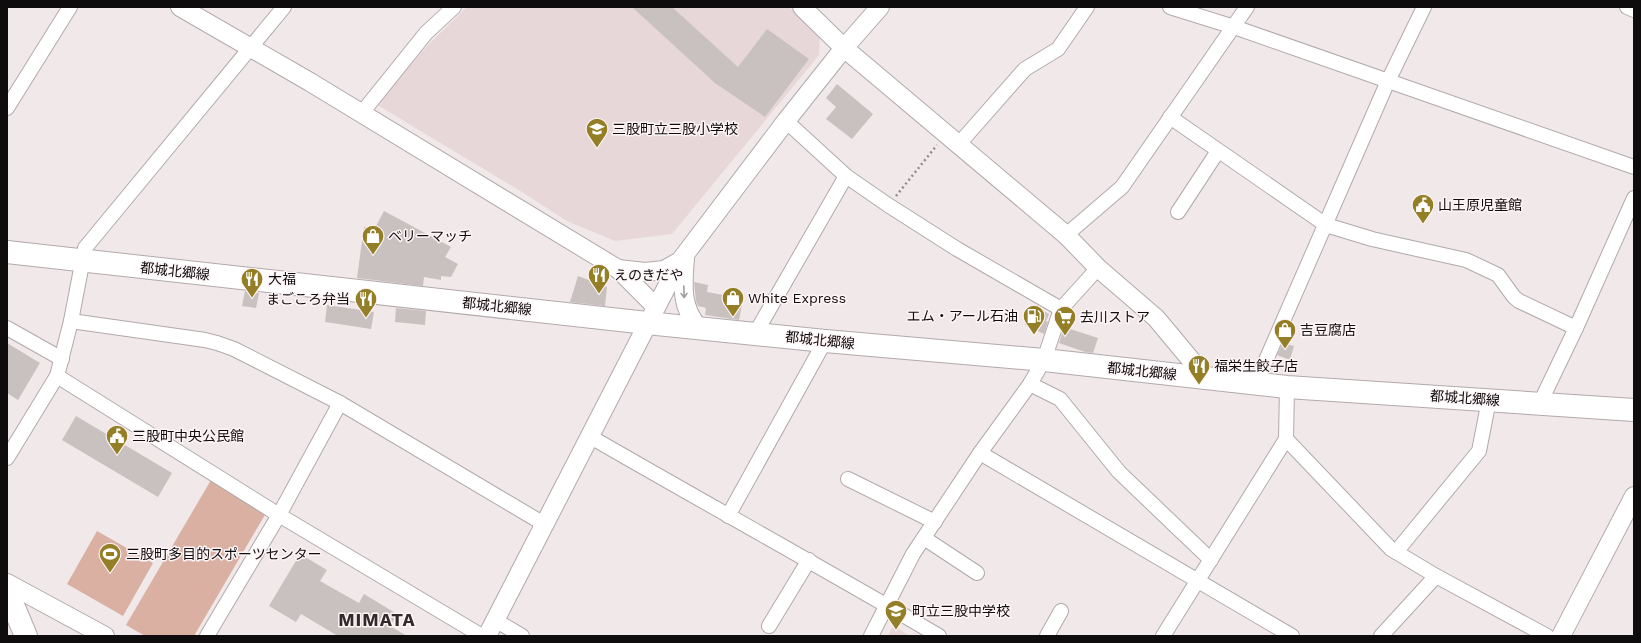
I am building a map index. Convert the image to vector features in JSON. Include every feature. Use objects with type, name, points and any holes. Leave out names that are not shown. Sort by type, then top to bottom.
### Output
[{"type":"main road","name":"都城北郷線","points":[[7,252],[652,315],[699,328],[825,341],[1044,360],[1287,387],[1634,410]]},
{"type":"main road","points":[[7,591],[26,636]]},
{"type":"street","points":[[7,108],[70,7]]},
{"type":"street","points":[[180,7],[250,47],[618,269],[652,315]]},
{"type":"street","points":[[7,458],[57,376],[71,321],[85,248],[284,7]]},
{"type":"street","points":[[361,114],[426,34],[454,7]]},
{"type":"street","points":[[802,7],[844,48],[1066,236],[1098,268],[1156,318],[1206,378]]},
{"type":"street","points":[[522,636],[491,628],[589,436],[683,257],[786,121],[844,48],[880,7]]},
{"type":"street","points":[[952,140],[1025,69],[1058,49],[1087,7]]},
{"type":"street","points":[[1170,7],[1234,27],[1634,167]]},
{"type":"street","points":[[1066,236],[1122,187],[1247,7]]},
{"type":"street","points":[[1256,383],[1388,81],[1424,7]]},
{"type":"street","points":[[1626,7],[1634,10]]},
{"type":"street","points":[[1170,117],[1326,225],[1372,239],[1466,260],[1481,266],[1498,275],[1514,297],[1520,301],[1576,328]]},
{"type":"street","points":[[786,121],[846,176],[888,205],[957,249],[1061,309]]},
{"type":"street","points":[[1178,212],[1218,151]]},
{"type":"street","points":[[755,334],[846,176]]},
{"type":"street","points":[[1540,403],[1576,328],[1634,198]]},
{"type":"street","points":[[618,269],[645,272],[664,270],[683,257]]},
{"type":"street","points":[[683,257],[684,300],[692,320],[699,328]]},
{"type":"street","points":[[871,636],[913,554],[980,453],[1030,384],[1044,360],[1061,309],[1098,268]]},
{"type":"street","points":[[71,321],[217,342],[234,349],[340,403],[544,524]]},
{"type":"street","points":[[7,328],[62,359]]},
{"type":"street","points":[[728,516],[825,341]]},
{"type":"street","points":[[57,376],[279,515],[482,636]]},
{"type":"street","points":[[1030,384],[1060,400],[1119,472],[1211,560]]},
{"type":"street","points":[[1163,636],[1286,439],[1287,387]]},
{"type":"street","points":[[1396,552],[1479,452],[1489,400]]},
{"type":"street","points":[[206,636],[279,515],[340,403]]},
{"type":"street","points":[[589,436],[728,516],[809,560],[939,636]]},
{"type":"street","points":[[1286,439],[1391,549],[1436,576],[1547,636]]},
{"type":"street","points":[[980,453],[1292,636]]},
{"type":"street","points":[[848,480],[935,522]]},
{"type":"street","points":[[1561,636],[1634,496]]},
{"type":"street","points":[[924,538],[977,573]]},
{"type":"street","points":[[769,626],[809,560]]},
{"type":"street","points":[[1381,636],[1436,576]]},
{"type":"street","points":[[7,583],[105,636]]},
{"type":"street","points":[[1047,636],[1061,611]]},
{"type":"path","points":[[888,205],[952,140]]},
{"type":"shaded area","name":"三股町立三股小学校","points":[[467,7],[789,7],[820,35],[819,55],[672,234],[615,241],[567,221],[522,192],[379,106],[379,100],[429,44]]},
{"type":"shaded area","points":[[211,480],[266,513],[194,636],[145,636],[126,625]]},
{"type":"shaded area","name":"三股町多目的スポーツセンター","points":[[97,531],[153,563],[123,616],[67,584]]},
{"type":"shaded area","name":"町立三股中学校","points":[[893,626],[910,636],[888,636]]},
{"type":"building","points":[[632,7],[672,7],[738,67],[767,29],[809,59],[765,117],[715,83]]},
{"type":"building","points":[[837,84],[873,114],[852,139],[826,119],[836,107],[826,98]]},
{"type":"building","points":[[384,211],[451,247],[445,257],[458,264],[451,277],[441,276],[441,280],[424,277],[423,286],[357,278],[364,227],[375,228]]},
{"type":"building","points":[[578,276],[607,287],[605,306],[570,302]]},
{"type":"building","points":[[694,282],[708,285],[707,292],[723,295],[722,302],[742,305],[739,320],[705,315],[706,308],[698,306],[696,301]]},
{"type":"building","points":[[245,291],[259,293],[256,308],[242,306]]},
{"type":"building","points":[[327,305],[374,312],[371,329],[325,322]]},
{"type":"building","points":[[1034,306],[1049,314],[1046,321],[1048,322],[1044,334],[1025,325]]},
{"type":"building","points":[[396,308],[426,311],[425,325],[395,322]]},
{"type":"building","points":[[1064,327],[1098,338],[1093,353],[1085,352],[1059,343]]},
{"type":"building","points":[[7,343],[40,363],[18,400],[7,393]]},
{"type":"building","points":[[1283,343],[1294,346],[1290,360],[1277,355]]},
{"type":"building","name":"三股町中央公民館","points":[[76,416],[172,473],[158,497],[62,440]]},
{"type":"building","points":[[300,554],[327,570],[320,581],[359,603],[364,594],[397,614],[390,626],[407,636],[338,636],[301,614],[296,622],[269,606]]},
{"type":"place","name":"三股町立三股小学校","points":[[597,148]]},
{"type":"place","name":"山王原児童館","points":[[1423,224]]},
{"type":"place","name":"ベリーマッチ","points":[[373,256]]},
{"type":"place","name":"えのきだや","points":[[599,294]]},
{"type":"place","name":"大福","points":[[252,298]]},
{"type":"place","name":"まごころ弁当","points":[[366,318]]},
{"type":"place","name":"White Express","points":[[733,318]]},
{"type":"place","name":"エム・アール石油","points":[[1034,336]]},
{"type":"place","name":"去川ストア","points":[[1065,336]]},
{"type":"place","name":"吉豆腐店","points":[[1285,350]]},
{"type":"place","name":"福栄生餃子店","points":[[1199,386]]},
{"type":"place","name":"三股町中央公民館","points":[[117,456]]},
{"type":"place","name":"三股町多目的スポーツセンター","points":[[110,574]]},
{"type":"place","name":"町立三股中学校","points":[[896,630]]},
{"type":"district","name":"MIMATA","points":[[377,619]]}]
